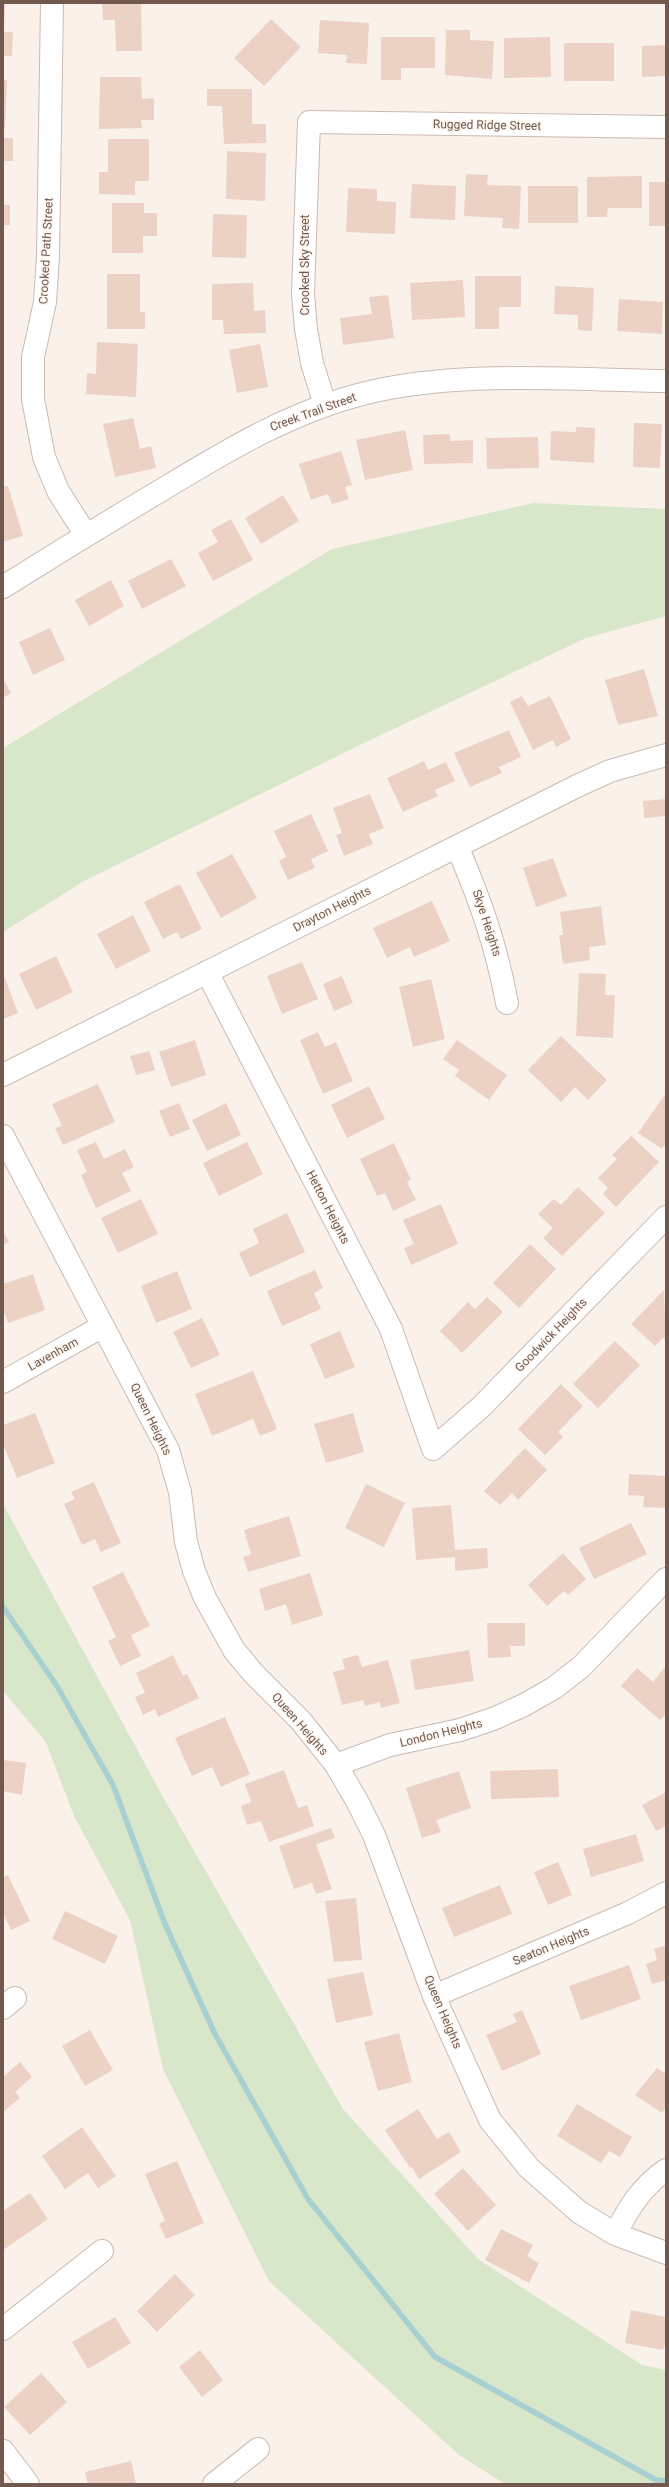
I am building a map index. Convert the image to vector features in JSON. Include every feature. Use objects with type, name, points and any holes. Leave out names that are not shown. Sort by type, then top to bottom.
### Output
[{"type":"street","name":"Crooked Path Street","points":[[52,3],[48,256],[45,302],[33,357],[33,399],[44,457],[58,491],[86,535]]},
{"type":"street","name":"Rugged Ridge Street","points":[[309,122],[666,127]]},
{"type":"street","name":"Crooked Sky Street","points":[[309,122],[303,294],[306,329],[312,363],[325,405]]},
{"type":"street","name":"Creek Trail Street","points":[[3,587],[224,452],[271,427],[325,405],[366,393],[418,384],[497,378],[666,381]]},
{"type":"street","name":"Drayton Heights","points":[[3,1075],[610,770],[666,755]]},
{"type":"street","name":"Skye Heights","points":[[458,846],[485,912],[500,964],[507,1003]]},
{"type":"street","name":"Hetton Heights","points":[[207,972],[391,1329],[433,1449]]},
{"type":"street","name":"Queen Heights","points":[[3,1136],[168,1450],[180,1492],[186,1542],[194,1571],[218,1625],[253,1673],[301,1721],[336,1765],[357,1801],[374,1835],[434,1996],[490,2120],[511,2148],[579,2212],[615,2234],[666,2253]]},
{"type":"street","name":"Goodwick Heights","points":[[433,1449],[482,1406],[666,1217]]},
{"type":"street","name":"Lavenham","points":[[3,1382],[103,1326]]},
{"type":"street","name":"London Heights","points":[[336,1765],[390,1745],[460,1730],[493,1719],[524,1705],[554,1688],[581,1667],[666,1579]]},
{"type":"street","name":"Seaton Heights","points":[[434,1996],[628,1913],[666,1893]]},
{"type":"street","points":[[615,2234],[633,2201],[651,2180],[666,2170]]},
{"type":"street","points":[[3,2329],[102,2251]]},
{"type":"street","points":[[214,2484],[258,2449]]},
{"type":"street","points":[[3,2451],[28,2484]]},
{"type":"green space","points":[[533,503],[666,509],[666,616],[586,638],[366,742],[84,881],[3,932],[3,748],[332,549]]},
{"type":"green space","points":[[3,1504],[163,1797],[343,2109],[478,2259],[642,2365],[666,2370],[666,2484],[505,2484],[459,2455],[269,2281],[163,2069],[130,1920],[74,1816],[46,1742],[3,1691]]},
{"type":"building","points":[[3,3],[5,3],[4,29],[3,29]]},
{"type":"building","points":[[102,3],[141,3],[142,51],[116,51],[115,20],[103,20]]},
{"type":"building","points":[[271,19],[301,47],[264,86],[234,58]]},
{"type":"building","points":[[320,20],[369,23],[367,64],[346,63],[347,55],[318,53]]},
{"type":"building","points":[[446,30],[470,30],[470,40],[494,41],[492,79],[445,75]]},
{"type":"building","points":[[3,32],[13,32],[12,56],[3,56]]},
{"type":"building","points":[[381,37],[435,37],[435,68],[401,68],[401,80],[381,80]]},
{"type":"building","points":[[550,37],[551,77],[504,78],[504,38]]},
{"type":"building","points":[[564,43],[614,43],[614,81],[564,81]]},
{"type":"building","points":[[666,45],[666,76],[642,77],[642,46]]},
{"type":"building","points":[[100,77],[141,77],[142,99],[154,98],[154,120],[141,120],[142,128],[99,129]]},
{"type":"building","points":[[3,80],[7,80],[5,129],[3,129]]},
{"type":"building","points":[[207,89],[252,89],[252,124],[266,124],[266,143],[224,144],[222,106],[207,106]]},
{"type":"building","points":[[3,138],[13,138],[13,161],[3,161]]},
{"type":"building","points":[[108,139],[149,139],[149,181],[135,181],[135,195],[99,194],[99,172],[108,172]]},
{"type":"building","points":[[227,151],[266,153],[265,201],[226,199]]},
{"type":"building","points":[[466,174],[488,175],[487,185],[521,186],[519,229],[502,228],[503,218],[464,216]]},
{"type":"building","points":[[642,176],[642,208],[608,208],[607,217],[587,217],[587,177]]},
{"type":"building","points":[[649,182],[666,182],[666,226],[649,226]]},
{"type":"building","points":[[412,184],[456,186],[455,220],[410,218]]},
{"type":"building","points":[[528,186],[578,186],[578,223],[528,223]]},
{"type":"building","points":[[348,188],[377,189],[377,201],[396,202],[395,234],[346,232]]},
{"type":"building","points":[[112,203],[144,203],[144,213],[157,213],[157,236],[143,236],[143,253],[112,253]]},
{"type":"building","points":[[3,205],[10,205],[10,225],[3,225]]},
{"type":"building","points":[[213,214],[247,215],[246,258],[212,257]]},
{"type":"building","points":[[107,274],[140,274],[140,312],[145,312],[145,329],[107,329]]},
{"type":"building","points":[[475,276],[521,276],[521,307],[499,307],[499,329],[475,329]]},
{"type":"building","points":[[463,280],[465,317],[412,320],[410,283]]},
{"type":"building","points":[[253,283],[254,311],[265,310],[266,333],[224,334],[223,320],[212,320],[212,284]]},
{"type":"building","points":[[555,286],[594,288],[592,331],[578,330],[578,315],[554,314]]},
{"type":"building","points":[[388,295],[394,338],[343,345],[340,318],[372,314],[369,297]]},
{"type":"building","points":[[619,299],[663,302],[662,334],[617,331]]},
{"type":"building","points":[[97,342],[138,344],[136,397],[86,394],[87,373],[96,374]]},
{"type":"building","points":[[260,344],[268,387],[237,393],[229,350]]},
{"type":"building","points":[[133,418],[140,449],[151,446],[156,468],[115,477],[103,424]]},
{"type":"building","points":[[634,423],[662,424],[660,468],[633,467]]},
{"type":"building","points":[[576,427],[595,428],[594,463],[550,460],[551,431],[576,432]]},
{"type":"building","points":[[405,430],[413,470],[365,480],[356,440]]},
{"type":"building","points":[[450,434],[450,441],[473,440],[473,463],[424,464],[423,435]]},
{"type":"building","points":[[538,437],[539,468],[487,469],[486,438]]},
{"type":"building","points":[[341,451],[352,485],[345,487],[349,499],[332,504],[328,494],[311,500],[299,464]]},
{"type":"building","points":[[8,486],[23,536],[3,542],[3,487]]},
{"type":"building","points":[[283,495],[299,521],[261,544],[245,518]]},
{"type":"building","points":[[231,519],[253,560],[213,581],[198,553],[218,542],[211,530]]},
{"type":"building","points":[[171,559],[186,586],[142,609],[128,581]]},
{"type":"building","points":[[111,580],[124,606],[89,626],[75,600]]},
{"type":"building","points":[[50,628],[65,660],[33,675],[19,642]]},
{"type":"building","points":[[644,669],[658,716],[618,725],[605,680]]},
{"type":"building","points":[[3,679],[11,693],[3,698]]},
{"type":"building","points":[[522,696],[528,706],[550,696],[571,739],[556,747],[553,740],[533,750],[510,702]]},
{"type":"building","points":[[509,730],[521,757],[499,767],[502,773],[470,787],[454,753]]},
{"type":"building","points":[[424,761],[428,770],[446,762],[455,781],[435,790],[438,796],[403,812],[387,778]]},
{"type":"building","points":[[370,794],[384,828],[369,834],[373,844],[344,856],[336,835],[342,833],[333,808]]},
{"type":"building","points":[[666,799],[666,816],[644,818],[643,801]]},
{"type":"building","points":[[311,814],[328,851],[311,859],[315,868],[288,880],[279,861],[286,857],[274,831]]},
{"type":"building","points":[[232,854],[257,898],[221,918],[196,873]]},
{"type":"building","points":[[553,858],[567,896],[536,907],[523,868]]},
{"type":"building","points":[[180,884],[202,929],[181,939],[177,932],[163,939],[144,902]]},
{"type":"building","points":[[432,901],[450,941],[414,957],[410,947],[387,958],[373,928]]},
{"type":"building","points":[[601,906],[606,945],[589,947],[590,960],[563,964],[559,935],[563,935],[560,912]]},
{"type":"building","points":[[133,915],[151,951],[116,969],[97,934]]},
{"type":"building","points":[[56,956],[73,992],[36,1010],[19,974]]},
{"type":"building","points":[[302,962],[318,999],[282,1014],[267,976]]},
{"type":"building","points":[[3,973],[18,1013],[3,1019]]},
{"type":"building","points":[[579,973],[606,974],[605,995],[615,995],[613,1038],[576,1036]]},
{"type":"building","points":[[342,976],[353,1003],[334,1011],[323,984]]},
{"type":"building","points":[[431,979],[445,1039],[413,1047],[399,987]]},
{"type":"building","points":[[318,1032],[325,1047],[336,1042],[353,1081],[323,1094],[300,1040]]},
{"type":"building","points":[[561,1036],[607,1080],[588,1100],[575,1087],[561,1102],[528,1070]]},
{"type":"building","points":[[195,1040],[206,1075],[171,1087],[159,1052]]},
{"type":"building","points":[[457,1040],[507,1075],[489,1100],[455,1076],[459,1070],[443,1059]]},
{"type":"building","points":[[149,1051],[155,1070],[136,1075],[130,1056]]},
{"type":"building","points":[[98,1084],[115,1122],[63,1145],[55,1128],[62,1126],[52,1104]]},
{"type":"building","points":[[369,1086],[385,1119],[347,1138],[331,1105]]},
{"type":"building","points":[[666,1093],[666,1143],[662,1149],[638,1133]]},
{"type":"building","points":[[179,1103],[190,1129],[170,1137],[159,1111]]},
{"type":"building","points":[[226,1103],[241,1135],[207,1151],[192,1120]]},
{"type":"building","points":[[631,1136],[659,1162],[616,1207],[603,1194],[608,1188],[598,1178],[617,1159],[612,1155]]},
{"type":"building","points":[[96,1142],[104,1159],[125,1149],[134,1167],[122,1173],[131,1191],[96,1208],[81,1175],[87,1172],[77,1150]]},
{"type":"building","points":[[247,1142],[263,1174],[219,1196],[203,1163]]},
{"type":"building","points":[[394,1143],[411,1180],[407,1182],[416,1200],[393,1211],[385,1193],[377,1196],[360,1159]]},
{"type":"building","points":[[578,1187],[605,1213],[562,1256],[543,1238],[553,1228],[538,1214],[554,1199],[561,1205]]},
{"type":"building","points":[[141,1199],[158,1234],[118,1253],[101,1218]]},
{"type":"building","points":[[441,1204],[458,1244],[411,1265],[404,1248],[414,1244],[403,1220]]},
{"type":"building","points":[[287,1213],[305,1252],[250,1277],[239,1253],[259,1243],[253,1229]]},
{"type":"building","points":[[3,1231],[9,1242],[3,1245]]},
{"type":"building","points":[[530,1244],[556,1269],[519,1308],[493,1283]]},
{"type":"building","points":[[315,1270],[323,1288],[314,1293],[321,1309],[282,1326],[267,1291]]},
{"type":"building","points":[[177,1271],[192,1309],[156,1323],[141,1286]]},
{"type":"building","points":[[33,1274],[45,1310],[8,1323],[3,1309],[3,1284]]},
{"type":"building","points":[[664,1290],[666,1340],[663,1338],[655,1346],[631,1324]]},
{"type":"building","points":[[487,1297],[503,1312],[462,1353],[440,1331],[468,1302],[475,1309]]},
{"type":"building","points":[[202,1318],[220,1355],[191,1368],[173,1332]]},
{"type":"building","points":[[340,1331],[355,1367],[325,1379],[310,1344]]},
{"type":"building","points":[[615,1341],[640,1365],[598,1408],[573,1384]]},
{"type":"building","points":[[253,1371],[277,1429],[260,1436],[253,1419],[212,1436],[195,1394]]},
{"type":"building","points":[[561,1384],[583,1406],[558,1432],[563,1437],[545,1455],[518,1429]]},
{"type":"building","points":[[35,1413],[55,1463],[17,1478],[3,1444],[3,1425]]},
{"type":"building","points":[[353,1413],[364,1452],[326,1463],[314,1424]]},
{"type":"building","points":[[525,1448],[547,1470],[518,1500],[512,1493],[500,1505],[484,1491]]},
{"type":"building","points":[[629,1474],[666,1476],[666,1508],[643,1507],[644,1496],[628,1495]]},
{"type":"building","points":[[94,1482],[121,1543],[101,1552],[95,1539],[82,1545],[64,1504],[75,1499],[71,1492]]},
{"type":"building","points":[[366,1484],[405,1503],[384,1547],[345,1528]]},
{"type":"building","points":[[451,1505],[455,1550],[487,1548],[488,1568],[455,1571],[455,1557],[416,1560],[412,1508]]},
{"type":"building","points":[[289,1516],[301,1556],[248,1572],[243,1557],[251,1554],[244,1530]]},
{"type":"building","points":[[631,1523],[647,1554],[594,1579],[579,1548]]},
{"type":"building","points":[[563,1553],[586,1579],[568,1595],[564,1591],[547,1606],[528,1585]]},
{"type":"building","points":[[123,1572],[150,1626],[131,1635],[141,1656],[120,1666],[108,1641],[116,1637],[92,1587]]},
{"type":"building","points":[[310,1573],[323,1615],[292,1625],[286,1604],[265,1611],[259,1589]]},
{"type":"building","points":[[487,1623],[525,1623],[525,1646],[510,1646],[511,1657],[488,1658]]},
{"type":"building","points":[[469,1650],[474,1681],[415,1690],[410,1660]]},
{"type":"building","points":[[173,1655],[183,1676],[187,1674],[199,1698],[158,1717],[155,1709],[143,1715],[135,1697],[145,1693],[136,1673]]},
{"type":"building","points":[[358,1655],[362,1667],[388,1660],[400,1703],[381,1708],[380,1702],[365,1706],[363,1700],[342,1705],[333,1672],[345,1669],[342,1659]]},
{"type":"building","points":[[666,1666],[666,1714],[660,1720],[621,1686],[637,1668],[653,1682]]},
{"type":"building","points":[[225,1717],[250,1774],[221,1787],[212,1767],[192,1776],[175,1738]]},
{"type":"building","points":[[3,1760],[26,1763],[22,1795],[3,1791]]},
{"type":"building","points":[[558,1769],[559,1797],[491,1799],[490,1771]]},
{"type":"building","points":[[284,1770],[298,1808],[307,1805],[314,1826],[269,1842],[261,1821],[247,1825],[241,1806],[251,1802],[245,1784]]},
{"type":"building","points":[[459,1771],[471,1808],[436,1820],[441,1832],[422,1838],[406,1788]]},
{"type":"building","points":[[666,1792],[666,1826],[656,1831],[642,1805]]},
{"type":"building","points":[[331,1828],[335,1838],[316,1844],[332,1889],[316,1894],[312,1883],[294,1889],[279,1846]]},
{"type":"building","points":[[636,1834],[644,1861],[591,1877],[583,1849]]},
{"type":"building","points":[[558,1862],[572,1895],[548,1905],[534,1872]]},
{"type":"building","points":[[8,1875],[30,1921],[11,1930],[3,1913],[3,1877]]},
{"type":"building","points":[[500,1885],[512,1914],[454,1937],[442,1908]]},
{"type":"building","points":[[356,1898],[362,1960],[334,1962],[325,1901]]},
{"type":"building","points":[[65,1911],[118,1936],[105,1964],[52,1939]]},
{"type":"building","points":[[666,1945],[666,1980],[652,1984],[646,1964],[657,1960],[654,1949]]},
{"type":"building","points":[[629,1965],[641,1999],[581,2020],[569,1986]]},
{"type":"building","points":[[363,1972],[373,2015],[336,2023],[327,1979]]},
{"type":"building","points":[[522,2010],[541,2054],[502,2071],[486,2035],[517,2022],[513,2014]]},
{"type":"building","points":[[90,2030],[113,2070],[85,2086],[62,2046]]},
{"type":"building","points":[[399,2033],[412,2082],[378,2091],[364,2042]]},
{"type":"building","points":[[20,2062],[32,2077],[15,2092],[20,2098],[3,2112],[3,2077]]},
{"type":"building","points":[[657,2068],[666,2074],[666,2107],[662,2113],[635,2095]]},
{"type":"building","points":[[577,2104],[632,2137],[620,2157],[609,2151],[601,2163],[557,2136]]},
{"type":"building","points":[[418,2109],[437,2139],[449,2132],[461,2152],[419,2179],[385,2130]]},
{"type":"building","points":[[82,2127],[116,2176],[98,2188],[88,2173],[65,2189],[42,2156]]},
{"type":"building","points":[[177,2161],[204,2223],[166,2239],[159,2224],[165,2221],[145,2174]]},
{"type":"building","points":[[463,2168],[496,2205],[468,2231],[434,2194]]},
{"type":"building","points":[[30,2193],[48,2219],[3,2250],[3,2211]]},
{"type":"building","points":[[501,2229],[533,2245],[527,2256],[539,2263],[529,2283],[485,2260]]},
{"type":"building","points":[[175,2274],[195,2295],[157,2332],[137,2311]]},
{"type":"building","points":[[631,2310],[666,2317],[666,2341],[663,2350],[625,2343]]},
{"type":"building","points":[[115,2317],[131,2343],[88,2369],[72,2342]]},
{"type":"building","points":[[200,2350],[223,2380],[202,2397],[179,2367]]},
{"type":"building","points":[[41,2373],[67,2402],[30,2435],[4,2407]]},
{"type":"building","points":[[131,2461],[136,2484],[88,2484],[85,2472]]},
{"type":"waterway","points":[[3,1607],[57,1686],[113,1785],[165,1924],[215,2034],[308,2199],[435,2357],[656,2480],[666,2481]]}]
